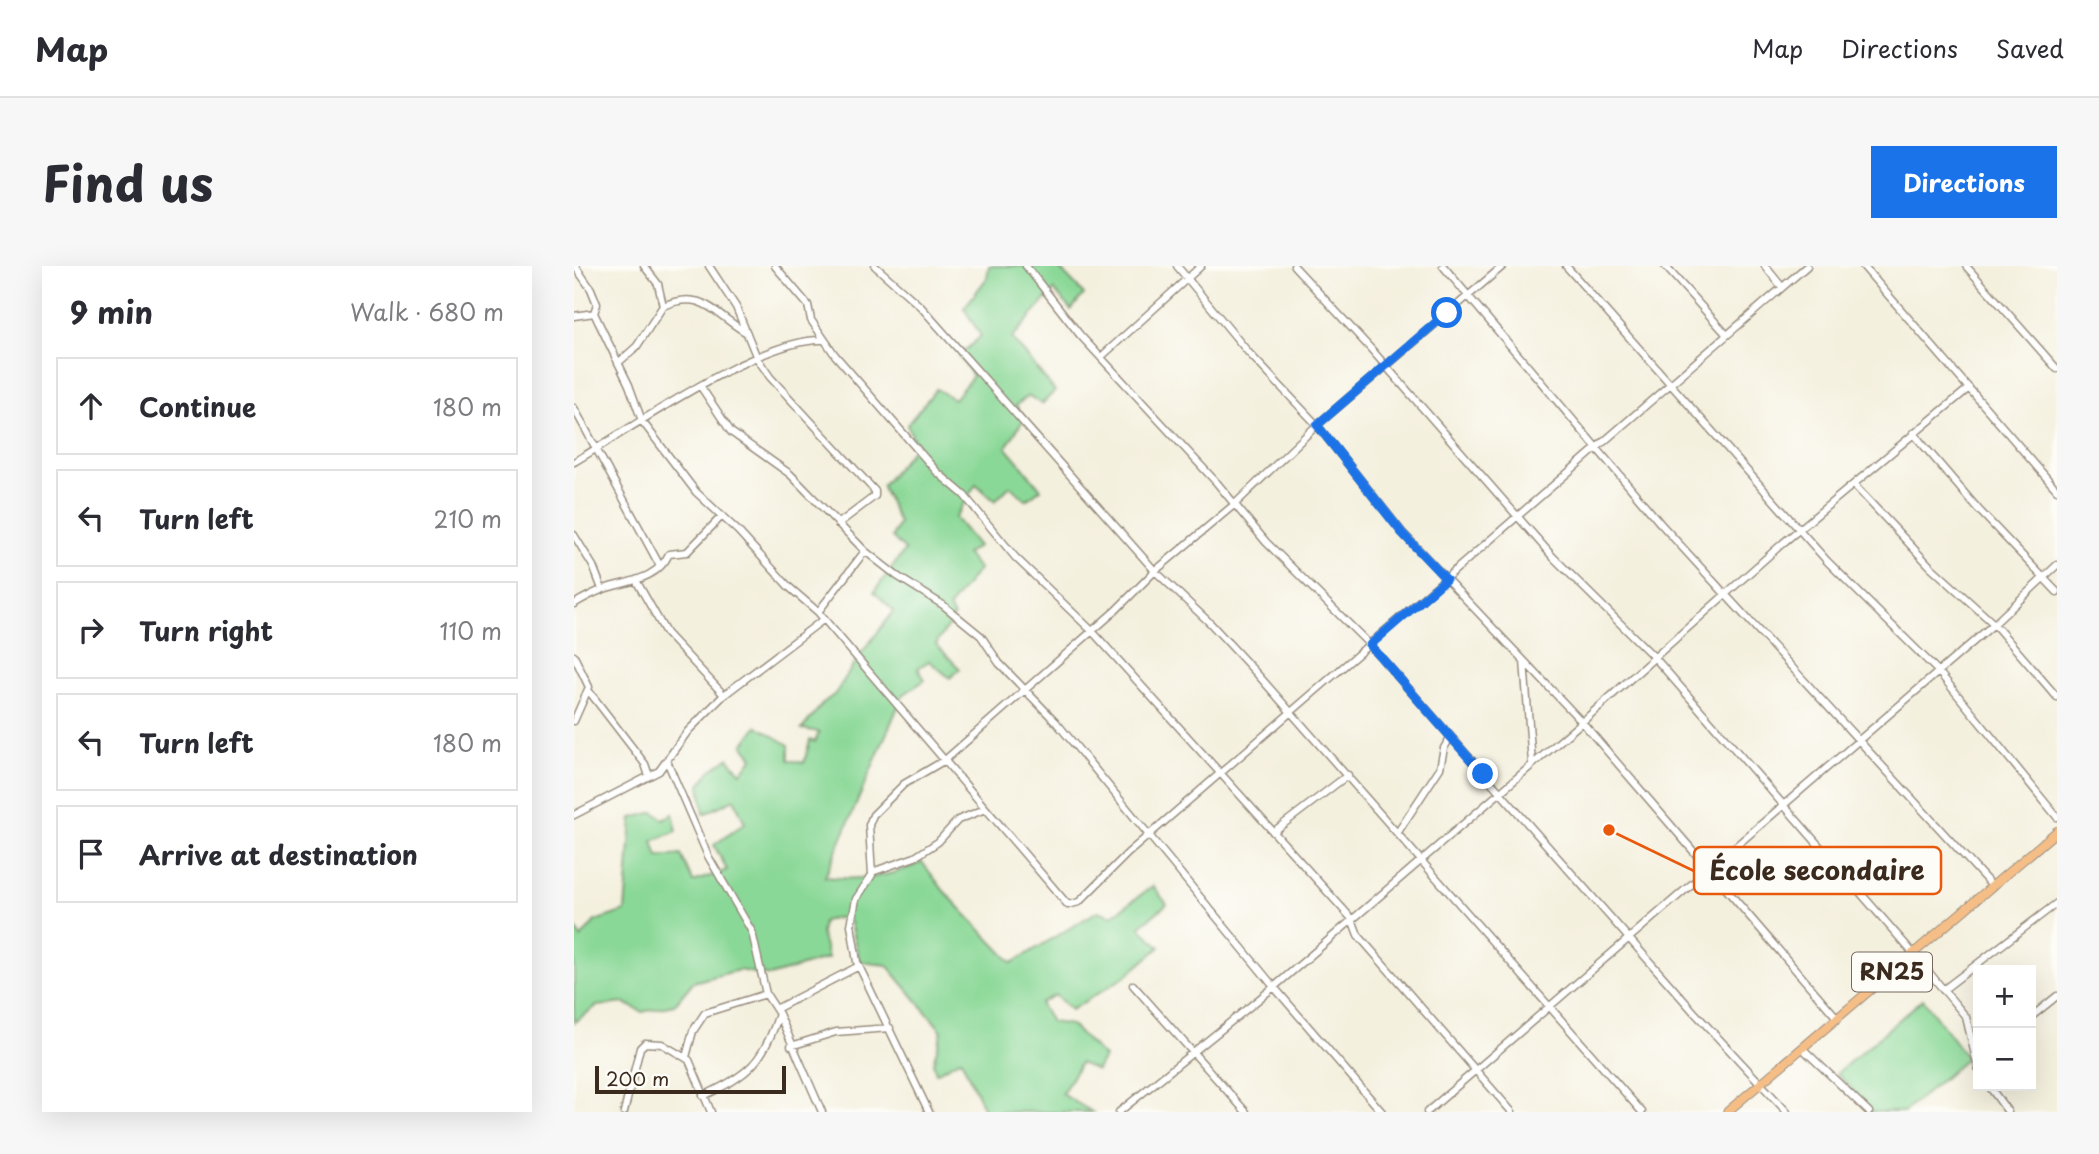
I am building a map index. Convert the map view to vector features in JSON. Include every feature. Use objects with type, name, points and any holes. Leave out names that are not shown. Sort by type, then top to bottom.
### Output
[{"type":"main road","name":"RN25","points":[[1727,1112],[2057,831]]},
{"type":"street","points":[[575,266],[596,299],[594,313],[642,421],[696,492],[789,587],[818,612],[904,711],[927,743],[945,760],[1068,905],[1079,902],[1106,873],[1807,266]]},
{"type":"street","points":[[644,266],[658,284],[663,306]]},
{"type":"street","points":[[709,266],[736,307],[757,358],[769,377],[875,491],[875,496],[838,524]]},
{"type":"street","points":[[775,266],[808,305],[824,340],[1016,557],[1092,631],[1352,919],[1358,935],[1512,1112]]},
{"type":"street","points":[[875,266],[929,316],[1155,571],[1210,623],[1348,775],[1642,1112]]},
{"type":"street","points":[[1026,266],[1061,312],[1300,579],[1370,645],[1450,738],[1787,1112]]},
{"type":"street","points":[[1177,266],[1248,352],[1317,425],[1402,533],[1582,722],[1707,870],[1838,1018]]},
{"type":"street","points":[[1101,357],[1201,266]]},
{"type":"street","points":[[1294,266],[1553,556],[1655,658],[1913,953],[1966,1017],[1973,1047]]},
{"type":"street","points":[[1443,266],[1660,523],[1991,885]]},
{"type":"street","points":[[929,1112],[859,966],[851,925],[856,898],[872,872],[869,825],[873,815],[907,782],[945,760],[1092,631],[1155,571],[1235,504],[1317,425],[1503,266]]},
{"type":"street","points":[[1566,266],[1800,530],[1938,671],[2057,817]]},
{"type":"street","points":[[1665,266],[1727,335]]},
{"type":"street","points":[[1765,266],[1782,287]]},
{"type":"street","points":[[1863,266],[2057,489]]},
{"type":"street","points":[[1966,266],[2057,369]]},
{"type":"street","points":[[618,363],[637,346],[663,306],[687,297],[715,308],[722,318],[747,333]]},
{"type":"street","points":[[574,316],[594,313]]},
{"type":"street","points":[[810,339],[816,327]]},
{"type":"street","points":[[574,462],[650,414],[757,358],[810,339],[824,340]]},
{"type":"street","points":[[701,387],[731,432],[790,474],[865,551],[897,576],[943,605],[981,636],[999,663],[1026,688],[1274,987],[1382,1112]]},
{"type":"street","points":[[1119,1112],[1274,987],[1800,530],[1969,388]]},
{"type":"street","points":[[574,408],[660,566]]},
{"type":"street","points":[[1913,433],[2041,579],[2057,593]]},
{"type":"street","points":[[1854,485],[1930,566],[1994,624],[2057,697]]},
{"type":"street","points":[[574,604],[602,590],[636,582],[660,566],[669,554],[687,552],[722,516]]},
{"type":"street","points":[[574,535],[593,566],[602,590]]},
{"type":"street","points":[[818,612],[865,551]]},
{"type":"street","points":[[1427,1112],[1994,624],[2057,565]]},
{"type":"street","points":[[636,582],[647,594],[666,633],[724,695]]},
{"type":"street","points":[[574,815],[659,771],[688,731],[724,695],[824,619]]},
{"type":"street","points":[[574,656],[587,680],[588,690],[574,721]]},
{"type":"street","points":[[1524,661],[1532,763]]},
{"type":"street","points":[[588,690],[645,764],[649,776]]},
{"type":"street","points":[[1398,832],[1440,768],[1444,748],[1450,738]]},
{"type":"street","points":[[667,761],[708,856],[752,932],[766,994],[778,1012],[822,1112]]},
{"type":"street","points":[[1273,832],[1348,775]]},
{"type":"street","points":[[872,872],[915,857],[938,842],[958,820],[985,809]]},
{"type":"street","points":[[1943,989],[2057,903]]},
{"type":"street","points":[[704,1096],[732,1083],[758,1062],[769,1044],[778,1012],[859,966]]},
{"type":"street","points":[[1133,985],[1196,1052],[1246,1112]]},
{"type":"street","points":[[686,1057],[692,1031],[705,1013],[766,994]]},
{"type":"street","points":[[2036,1013],[2057,996]]},
{"type":"street","points":[[791,1046],[836,1032],[890,1028]]},
{"type":"street","points":[[624,1112],[642,1045],[662,1044],[673,1053],[686,1057],[693,1065],[711,1112]]},
{"type":"street","points":[[1802,1048],[1868,1112]]},
{"type":"street","points":[[1993,1091],[2008,1112]]},
{"type":"green space","points":[[989,266],[1057,266],[1084,294],[1071,310],[1054,290],[1012,338],[1055,391],[1042,404],[1029,396],[1016,405],[1024,419],[1006,447],[1041,489],[1026,500],[1010,486],[995,501],[976,484],[955,518],[978,546],[966,554],[979,569],[949,607],[954,617],[936,644],[960,669],[950,678],[929,661],[918,668],[925,680],[903,695],[825,877],[875,877],[922,862],[944,891],[1012,963],[1098,911],[1112,916],[1153,886],[1167,904],[1139,927],[1160,947],[1126,976],[1071,1010],[1055,995],[1040,1003],[1051,1022],[1071,1025],[1104,1057],[1097,1070],[1080,1063],[1062,1094],[1092,1112],[985,1112],[961,1059],[936,1073],[933,1063],[942,1031],[887,965],[860,962],[848,916],[823,921],[821,933],[828,958],[770,976],[739,970],[693,982],[674,1005],[642,1012],[625,1003],[597,1006],[574,1022],[574,925],[581,938],[595,921],[625,911],[632,818],[654,812],[663,819],[673,814],[677,831],[653,841],[658,857],[681,855],[693,882],[727,870],[714,845],[745,823],[734,799],[704,814],[700,785],[710,771],[728,758],[741,773],[753,757],[743,745],[757,726],[789,745],[789,760],[804,763],[810,740],[815,742],[819,732],[802,729],[823,703],[835,694],[860,655],[894,611],[874,592],[905,550],[892,537],[899,523],[882,486],[916,445],[907,425],[936,389],[954,399],[973,376],[959,356],[981,336],[964,308],[987,278]]},
{"type":"green space","points":[[1923,999],[1967,1058],[1904,1112],[1871,1112],[1837,1073]]},
{"type":"place","name":"École secondaire","points":[[1609,830]]},
{"type":"route","points":[[1447,313],[1317,425],[1402,533],[1446,579],[1370,645],[1483,774]]}]
